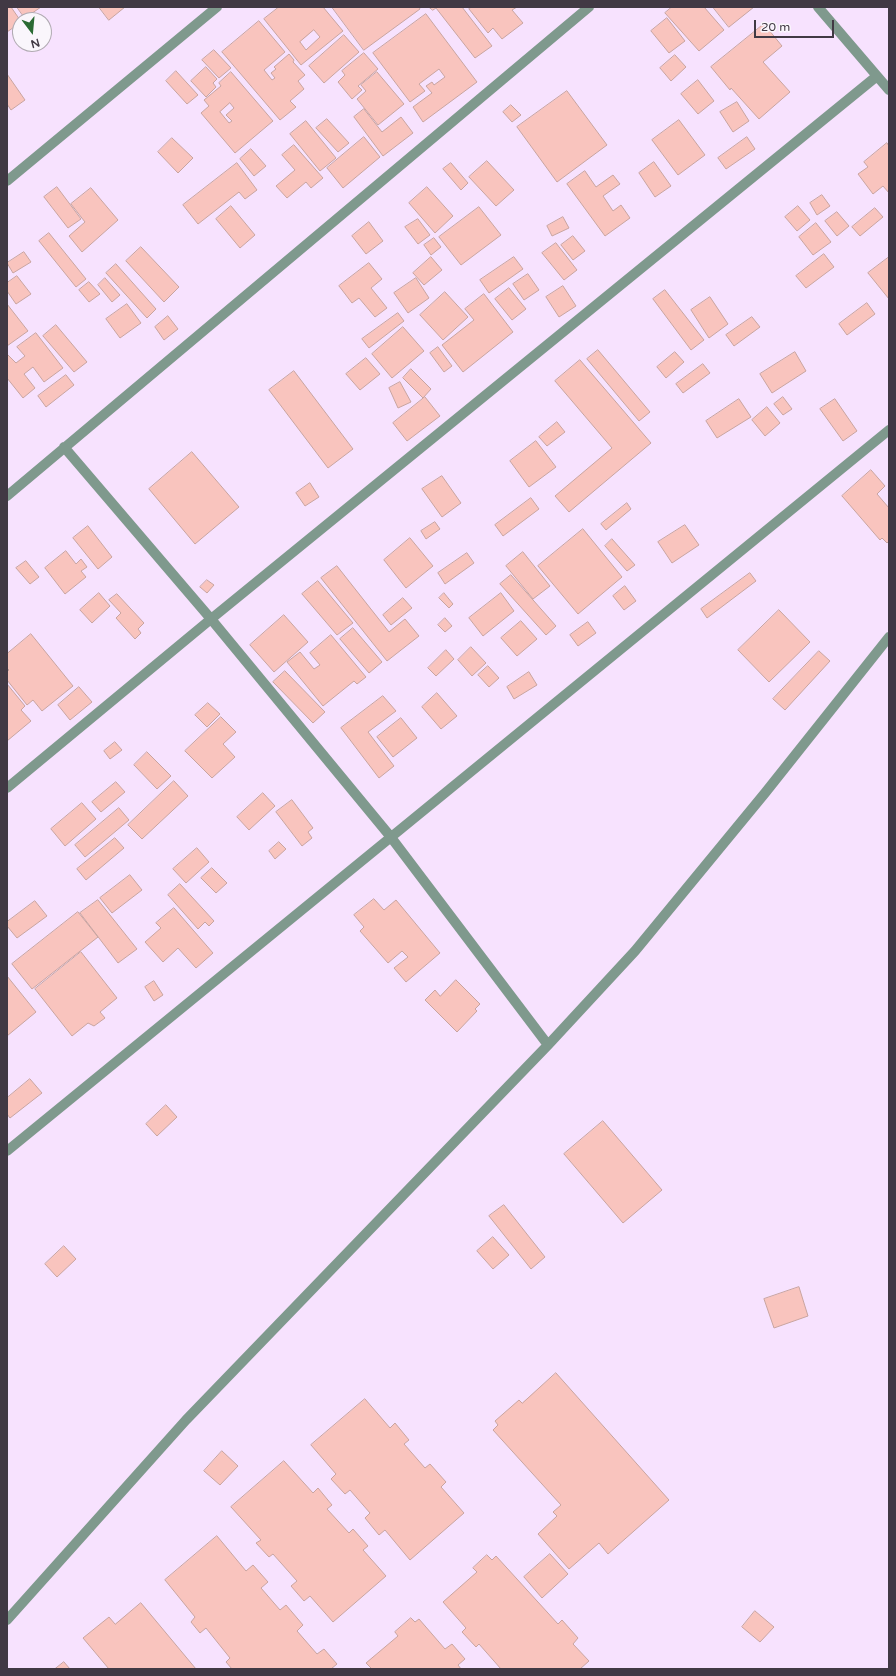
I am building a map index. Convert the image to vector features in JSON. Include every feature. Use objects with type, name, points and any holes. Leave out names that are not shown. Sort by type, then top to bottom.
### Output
[{"type":"street","points":[[7,181],[217,7]]},
{"type":"street","points":[[7,496],[589,7]]},
{"type":"street","points":[[818,7],[889,90]]},
{"type":"street","points":[[7,788],[211,619],[877,76]]},
{"type":"street","points":[[7,1151],[390,836],[889,430]]},
{"type":"street","points":[[64,447],[211,619],[390,836],[548,1045]]},
{"type":"street","points":[[7,1620],[186,1420],[548,1045],[635,951],[765,793],[889,637]]},
{"type":"building","points":[[7,7],[11,7],[14,12],[12,12],[12,29],[7,32]]},
{"type":"building","points":[[17,7],[41,7],[34,12],[21,12]]},
{"type":"building","points":[[99,7],[125,7],[109,20]]},
{"type":"building","points":[[279,7],[323,7],[343,31],[301,65],[264,19]],"holes":[[[314,30],[320,37],[306,50],[300,42]]]},
{"type":"building","points":[[332,7],[419,7],[420,9],[364,50]]},
{"type":"building","points":[[429,7],[462,7],[492,46],[475,58],[436,8],[433,10]]},
{"type":"building","points":[[472,7],[517,7],[512,10],[523,23],[502,39],[493,28],[488,33],[469,9]]},
{"type":"building","points":[[672,7],[704,7],[724,30],[699,51],[665,13]]},
{"type":"building","points":[[713,7],[754,7],[729,27]]},
{"type":"building","points":[[426,14],[477,82],[423,122],[413,107],[432,93],[426,86],[432,82],[434,85],[445,77],[439,69],[419,84],[425,91],[410,102],[373,53]]},
{"type":"building","points":[[667,18],[685,41],[669,53],[651,31]]},
{"type":"building","points":[[259,21],[285,52],[264,70],[272,80],[275,78],[271,73],[276,69],[274,67],[289,54],[294,60],[293,62],[305,75],[298,81],[304,89],[290,101],[296,107],[280,120],[222,52]]},
{"type":"building","points":[[764,24],[782,46],[763,62],[790,92],[759,119],[731,88],[730,90],[711,67]]},
{"type":"building","points":[[344,35],[359,52],[324,83],[309,66]]},
{"type":"building","points":[[214,50],[231,68],[219,78],[202,60]]},
{"type":"building","points":[[364,53],[378,69],[358,86],[362,90],[352,99],[338,82],[345,75],[342,71]]},
{"type":"building","points":[[675,55],[686,67],[671,81],[660,68]]},
{"type":"building","points":[[206,67],[217,79],[213,83],[216,87],[206,97],[191,81]]},
{"type":"building","points":[[176,71],[198,95],[187,104],[166,81]]},
{"type":"building","points":[[231,72],[273,121],[235,153],[201,113],[209,106],[204,100],[221,86],[219,83]],"holes":[[[230,103],[234,108],[226,115],[232,121],[229,123],[220,112]]]},
{"type":"building","points":[[377,72],[404,104],[378,125],[357,99],[366,91],[361,85]]},
{"type":"building","points":[[7,74],[25,100],[11,110],[7,104]]},
{"type":"building","points":[[698,80],[714,101],[698,114],[681,94]]},
{"type":"building","points":[[567,91],[607,145],[557,182],[517,127]]},
{"type":"building","points":[[737,102],[749,121],[733,132],[720,112]]},
{"type":"building","points":[[511,105],[521,115],[512,122],[503,112]]},
{"type":"building","points":[[364,109],[382,132],[401,117],[413,133],[383,156],[354,117]]},
{"type":"building","points":[[327,119],[349,143],[338,152],[316,128]]},
{"type":"building","points":[[679,120],[705,155],[678,175],[652,140]]},
{"type":"building","points":[[306,121],[336,158],[320,171],[290,134]]},
{"type":"building","points":[[364,137],[380,157],[343,188],[327,168]]},
{"type":"building","points":[[747,137],[755,149],[726,169],[718,158]]},
{"type":"building","points":[[172,138],[193,158],[178,173],[158,152]]},
{"type":"building","points":[[887,143],[889,146],[889,193],[883,186],[873,194],[858,174],[868,167],[864,162]]},
{"type":"building","points":[[294,145],[323,178],[311,188],[306,182],[287,198],[276,186],[295,170],[282,155]]},
{"type":"building","points":[[251,149],[266,166],[254,176],[240,159]]},
{"type":"building","points":[[487,161],[514,190],[496,206],[469,177]]},
{"type":"building","points":[[654,162],[671,186],[655,197],[639,173]]},
{"type":"building","points":[[237,163],[257,190],[245,199],[239,192],[198,224],[183,205]]},
{"type":"building","points":[[451,163],[468,183],[461,190],[443,169]]},
{"type":"building","points":[[585,171],[596,187],[613,175],[620,184],[603,196],[613,211],[621,205],[630,218],[605,236],[567,184]]},
{"type":"building","points":[[57,187],[81,219],[68,228],[44,197]]},
{"type":"building","points":[[427,187],[453,216],[435,233],[409,203]]},
{"type":"building","points":[[91,188],[118,220],[82,252],[69,236],[85,222],[71,204]]},
{"type":"building","points":[[822,195],[830,206],[817,215],[810,203]]},
{"type":"building","points":[[231,206],[255,235],[240,248],[216,219]]},
{"type":"building","points":[[798,206],[810,220],[797,231],[785,217]]},
{"type":"building","points":[[479,207],[501,235],[461,265],[439,237]]},
{"type":"building","points":[[875,208],[883,217],[860,236],[852,227]]},
{"type":"building","points":[[837,212],[849,226],[837,236],[825,221]]},
{"type":"building","points":[[563,217],[569,228],[552,236],[547,226]]},
{"type":"building","points":[[418,219],[430,235],[418,244],[405,227]]},
{"type":"building","points":[[369,222],[383,241],[366,254],[352,236]]},
{"type":"building","points":[[816,223],[831,242],[813,255],[799,237]]},
{"type":"building","points":[[49,233],[86,279],[76,287],[39,241]]},
{"type":"building","points":[[573,236],[585,251],[573,260],[561,245]]},
{"type":"building","points":[[434,238],[441,247],[431,255],[424,245]]},
{"type":"building","points":[[556,243],[577,270],[564,280],[542,253]]},
{"type":"building","points":[[141,247],[179,287],[164,302],[126,261]]},
{"type":"building","points":[[24,252],[31,262],[13,273],[7,263]]},
{"type":"building","points":[[824,254],[834,267],[806,288],[796,276]]},
{"type":"building","points":[[431,257],[442,270],[424,285],[413,273]]},
{"type":"building","points":[[514,257],[523,269],[489,293],[480,280]]},
{"type":"building","points":[[889,257],[889,299],[868,273]]},
{"type":"building","points":[[369,263],[382,279],[371,288],[387,308],[375,317],[359,298],[352,303],[339,286]]},
{"type":"building","points":[[116,264],[156,309],[147,318],[106,273]]},
{"type":"building","points":[[528,274],[539,290],[524,300],[513,284]]},
{"type":"building","points":[[17,276],[31,294],[16,304],[7,291],[7,283]]},
{"type":"building","points":[[105,278],[120,295],[112,302],[98,285]]},
{"type":"building","points":[[416,278],[429,298],[408,313],[394,293]]},
{"type":"building","points":[[89,282],[100,294],[89,302],[79,290]]},
{"type":"building","points":[[563,286],[576,306],[559,317],[546,297]]},
{"type":"building","points":[[509,288],[526,309],[512,320],[495,299]]},
{"type":"building","points":[[665,290],[704,340],[691,350],[653,299]]},
{"type":"building","points":[[445,292],[468,317],[443,340],[420,315]]},
{"type":"building","points":[[484,294],[513,332],[463,372],[442,345],[474,320],[465,309]]},
{"type":"building","points":[[710,297],[728,324],[709,338],[691,310]]},
{"type":"building","points":[[867,303],[875,314],[847,335],[839,324]]},
{"type":"building","points":[[7,304],[28,331],[7,346]]},
{"type":"building","points":[[127,304],[141,323],[120,338],[106,319]]},
{"type":"building","points":[[398,313],[404,321],[369,348],[362,339]]},
{"type":"building","points":[[168,316],[178,329],[164,340],[155,327]]},
{"type":"building","points":[[752,317],[760,327],[734,346],[726,335]]},
{"type":"building","points":[[56,325],[87,362],[74,372],[43,336]]},
{"type":"building","points":[[403,327],[424,351],[392,378],[372,354]]},
{"type":"building","points":[[36,333],[63,368],[44,382],[33,367],[24,374],[35,388],[23,398],[7,378],[7,354],[16,363],[25,356],[17,347]]},
{"type":"building","points":[[438,347],[452,366],[444,372],[430,353]]},
{"type":"building","points":[[598,350],[650,412],[639,421],[587,359]]},
{"type":"building","points":[[675,352],[684,362],[666,378],[657,367]]},
{"type":"building","points":[[795,352],[806,371],[772,393],[760,374]]},
{"type":"building","points":[[366,358],[380,374],[360,390],[346,374]]},
{"type":"building","points":[[580,360],[651,443],[569,512],[555,496],[612,448],[555,381]]},
{"type":"building","points":[[703,364],[710,373],[683,393],[676,384]]},
{"type":"building","points":[[411,369],[431,389],[423,398],[403,378]]},
{"type":"building","points":[[294,371],[353,449],[328,468],[269,390]]},
{"type":"building","points":[[66,375],[74,385],[46,407],[38,396]]},
{"type":"building","points":[[400,382],[411,402],[398,408],[389,388]]},
{"type":"building","points":[[425,397],[440,416],[407,441],[393,423]]},
{"type":"building","points":[[783,397],[792,409],[783,415],[774,404]]},
{"type":"building","points":[[739,399],[751,417],[717,438],[706,421]]},
{"type":"building","points":[[835,399],[857,431],[843,441],[820,409]]},
{"type":"building","points":[[767,407],[780,423],[765,436],[752,420]]},
{"type":"building","points":[[557,422],[565,432],[547,446],[539,437]]},
{"type":"building","points":[[536,441],[556,467],[529,487],[510,461]]},
{"type":"building","points":[[192,452],[239,507],[195,544],[149,489]]},
{"type":"building","points":[[871,470],[885,486],[877,494],[889,508],[889,541],[887,543],[882,538],[880,540],[842,496]]},
{"type":"building","points":[[442,476],[461,503],[442,517],[422,489]]},
{"type":"building","points":[[310,483],[319,497],[305,506],[296,493]]},
{"type":"building","points":[[531,498],[539,509],[503,536],[495,525]]},
{"type":"building","points":[[627,503],[631,509],[606,530],[601,524]]},
{"type":"building","points":[[435,522],[440,529],[426,539],[421,531]]},
{"type":"building","points":[[685,525],[699,545],[672,563],[658,542]]},
{"type":"building","points":[[88,526],[112,557],[98,569],[73,538]]},
{"type":"building","points":[[583,529],[622,577],[578,614],[538,566]]},
{"type":"building","points":[[410,538],[433,566],[406,588],[384,560]]},
{"type":"building","points":[[612,539],[635,565],[627,571],[605,546]]},
{"type":"building","points":[[66,551],[76,564],[81,559],[87,567],[81,571],[86,577],[65,594],[45,568]]},
{"type":"building","points":[[523,552],[550,586],[533,599],[506,566]]},
{"type":"building","points":[[467,553],[474,563],[445,584],[438,573]]},
{"type":"building","points":[[26,561],[39,577],[30,584],[16,568]]},
{"type":"building","points":[[337,566],[389,632],[405,619],[419,636],[387,661],[321,578]]},
{"type":"building","points":[[750,573],[756,581],[707,618],[701,609]]},
{"type":"building","points":[[511,575],[556,626],[546,635],[500,584]]},
{"type":"building","points":[[207,580],[214,585],[207,593],[200,587]]},
{"type":"building","points":[[318,581],[353,623],[337,635],[302,594]]},
{"type":"building","points":[[625,586],[636,601],[624,610],[613,596]]},
{"type":"building","points":[[99,593],[110,606],[92,623],[80,610]]},
{"type":"building","points":[[444,593],[453,604],[449,608],[439,598]]},
{"type":"building","points":[[501,593],[514,611],[483,636],[469,618]]},
{"type":"building","points":[[117,594],[144,623],[138,629],[141,633],[135,639],[116,618],[121,613],[109,600]]},
{"type":"building","points":[[403,598],[412,608],[391,625],[383,615]]},
{"type":"building","points":[[779,610],[810,642],[769,682],[738,650]]},
{"type":"building","points":[[284,615],[308,642],[274,672],[250,645]]},
{"type":"building","points":[[445,618],[452,626],[445,632],[438,625]]},
{"type":"building","points":[[521,621],[537,639],[517,656],[501,638]]},
{"type":"building","points":[[588,622],[596,633],[578,646],[570,635]]},
{"type":"building","points":[[353,628],[382,662],[369,673],[340,639]]},
{"type":"building","points":[[31,634],[73,686],[42,711],[33,700],[27,705],[7,680],[7,672],[9,670],[7,668],[7,654]]},
{"type":"building","points":[[331,635],[366,677],[357,684],[354,681],[323,706],[287,662],[300,652],[314,669],[320,665],[310,653]]},
{"type":"building","points":[[471,647],[486,663],[472,676],[458,660]]},
{"type":"building","points":[[446,650],[454,659],[436,676],[428,668]]},
{"type":"building","points":[[819,651],[830,661],[785,710],[773,699]]},
{"type":"building","points":[[488,666],[499,678],[489,687],[478,675]]},
{"type":"building","points":[[285,671],[325,712],[313,723],[273,682]]},
{"type":"building","points":[[529,672],[537,685],[514,699],[507,687]]},
{"type":"building","points":[[7,684],[25,706],[21,710],[31,721],[7,741]]},
{"type":"building","points":[[79,687],[92,702],[70,720],[58,705]]},
{"type":"building","points":[[437,693],[457,716],[441,729],[422,707]]},
{"type":"building","points":[[383,696],[396,711],[368,732],[394,766],[379,778],[341,728]]},
{"type":"building","points":[[208,703],[220,714],[207,727],[195,715]]},
{"type":"building","points":[[221,717],[236,732],[223,744],[235,757],[212,778],[185,751]]},
{"type":"building","points":[[401,718],[417,738],[393,757],[377,737]]},
{"type":"building","points":[[115,742],[122,750],[110,759],[104,751]]},
{"type":"building","points":[[147,752],[171,776],[157,789],[134,765]]},
{"type":"building","points":[[174,781],[188,796],[142,839],[128,825]]},
{"type":"building","points":[[116,782],[125,792],[101,812],[92,802]]},
{"type":"building","points":[[263,793],[275,806],[249,830],[237,817]]},
{"type":"building","points":[[292,800],[313,828],[308,832],[312,838],[302,846],[276,812]]},
{"type":"building","points":[[82,803],[96,819],[65,846],[51,829]]},
{"type":"building","points":[[119,808],[129,820],[85,857],[75,845]]},
{"type":"building","points":[[115,838],[124,848],[86,880],[77,869]]},
{"type":"building","points":[[279,842],[286,849],[275,859],[269,851]]},
{"type":"building","points":[[197,848],[209,862],[186,883],[173,869]]},
{"type":"building","points":[[212,868],[227,883],[216,893],[201,878]]},
{"type":"building","points":[[130,875],[142,890],[112,913],[100,898]]},
{"type":"building","points":[[180,884],[214,921],[209,926],[205,922],[198,929],[168,895]]},
{"type":"building","points":[[374,899],[384,910],[396,900],[440,953],[406,982],[394,968],[408,957],[402,951],[388,963],[360,931],[364,927],[354,915]]},
{"type":"building","points":[[98,900],[137,949],[118,963],[80,913]]},
{"type":"building","points":[[35,901],[47,916],[17,938],[7,926],[7,922]]},
{"type":"building","points":[[174,908],[213,953],[196,968],[178,948],[163,962],[145,942],[161,928],[156,923]]},
{"type":"building","points":[[78,912],[98,937],[32,989],[12,964]]},
{"type":"building","points":[[81,952],[117,998],[100,1012],[105,1018],[94,1026],[88,1023],[72,1036],[35,989]]},
{"type":"building","points":[[7,976],[36,1012],[7,1036]]},
{"type":"building","points":[[456,980],[480,1004],[475,1009],[477,1011],[457,1032],[425,1000],[435,990],[440,996]]},
{"type":"building","points":[[154,981],[163,995],[154,1001],[145,987]]},
{"type":"building","points":[[30,1079],[42,1093],[10,1118],[7,1114],[7,1098]]},
{"type":"building","points":[[166,1105],[177,1117],[157,1136],[146,1124]]},
{"type":"building","points":[[603,1121],[662,1190],[623,1223],[564,1154]]},
{"type":"building","points":[[504,1205],[545,1257],[531,1269],[489,1216]]},
{"type":"building","points":[[493,1237],[509,1255],[493,1269],[477,1251]]},
{"type":"building","points":[[64,1246],[76,1259],[57,1277],[45,1264]]},
{"type":"building","points":[[799,1287],[808,1316],[774,1328],[764,1299]]},
{"type":"building","points":[[556,1373],[669,1500],[608,1554],[599,1543],[569,1569],[538,1534],[557,1516],[553,1512],[561,1505],[493,1430],[498,1425],[495,1421],[519,1400],[522,1403]]},
{"type":"building","points":[[365,1399],[390,1428],[395,1423],[409,1440],[404,1444],[425,1468],[430,1464],[446,1482],[441,1487],[464,1513],[410,1560],[385,1530],[379,1535],[365,1518],[370,1513],[350,1490],[345,1494],[331,1479],[336,1474],[311,1445]]},
{"type":"building","points":[[222,1451],[238,1466],[220,1485],[204,1471]]},
{"type":"building","points":[[284,1461],[313,1493],[318,1488],[332,1505],[327,1509],[349,1533],[353,1529],[368,1546],[363,1550],[386,1576],[333,1622],[310,1596],[304,1601],[291,1586],[297,1581],[273,1554],[269,1557],[256,1543],[261,1540],[231,1507]]},
{"type":"building","points":[[217,1536],[246,1571],[253,1565],[268,1582],[261,1588],[280,1610],[286,1605],[303,1625],[297,1631],[317,1654],[324,1649],[337,1664],[331,1669],[232,1669],[226,1662],[230,1658],[206,1628],[200,1633],[191,1622],[195,1617],[165,1580]]},
{"type":"building","points":[[550,1554],[568,1574],[542,1598],[524,1577]]},
{"type":"building","points":[[487,1555],[492,1560],[496,1556],[558,1624],[562,1620],[578,1638],[573,1644],[589,1661],[580,1669],[501,1669],[479,1644],[476,1647],[462,1632],[466,1628],[443,1602],[477,1572],[473,1568]]},
{"type":"building","points":[[141,1603],[196,1669],[109,1669],[83,1638],[109,1617],[115,1624]]},
{"type":"building","points":[[755,1611],[774,1627],[760,1642],[742,1627]]},
{"type":"building","points":[[411,1618],[415,1622],[419,1619],[445,1649],[452,1644],[465,1659],[458,1665],[461,1669],[372,1669],[366,1663],[398,1636],[395,1632]]},
{"type":"building","points":[[64,1662],[70,1669],[55,1669]]}]
